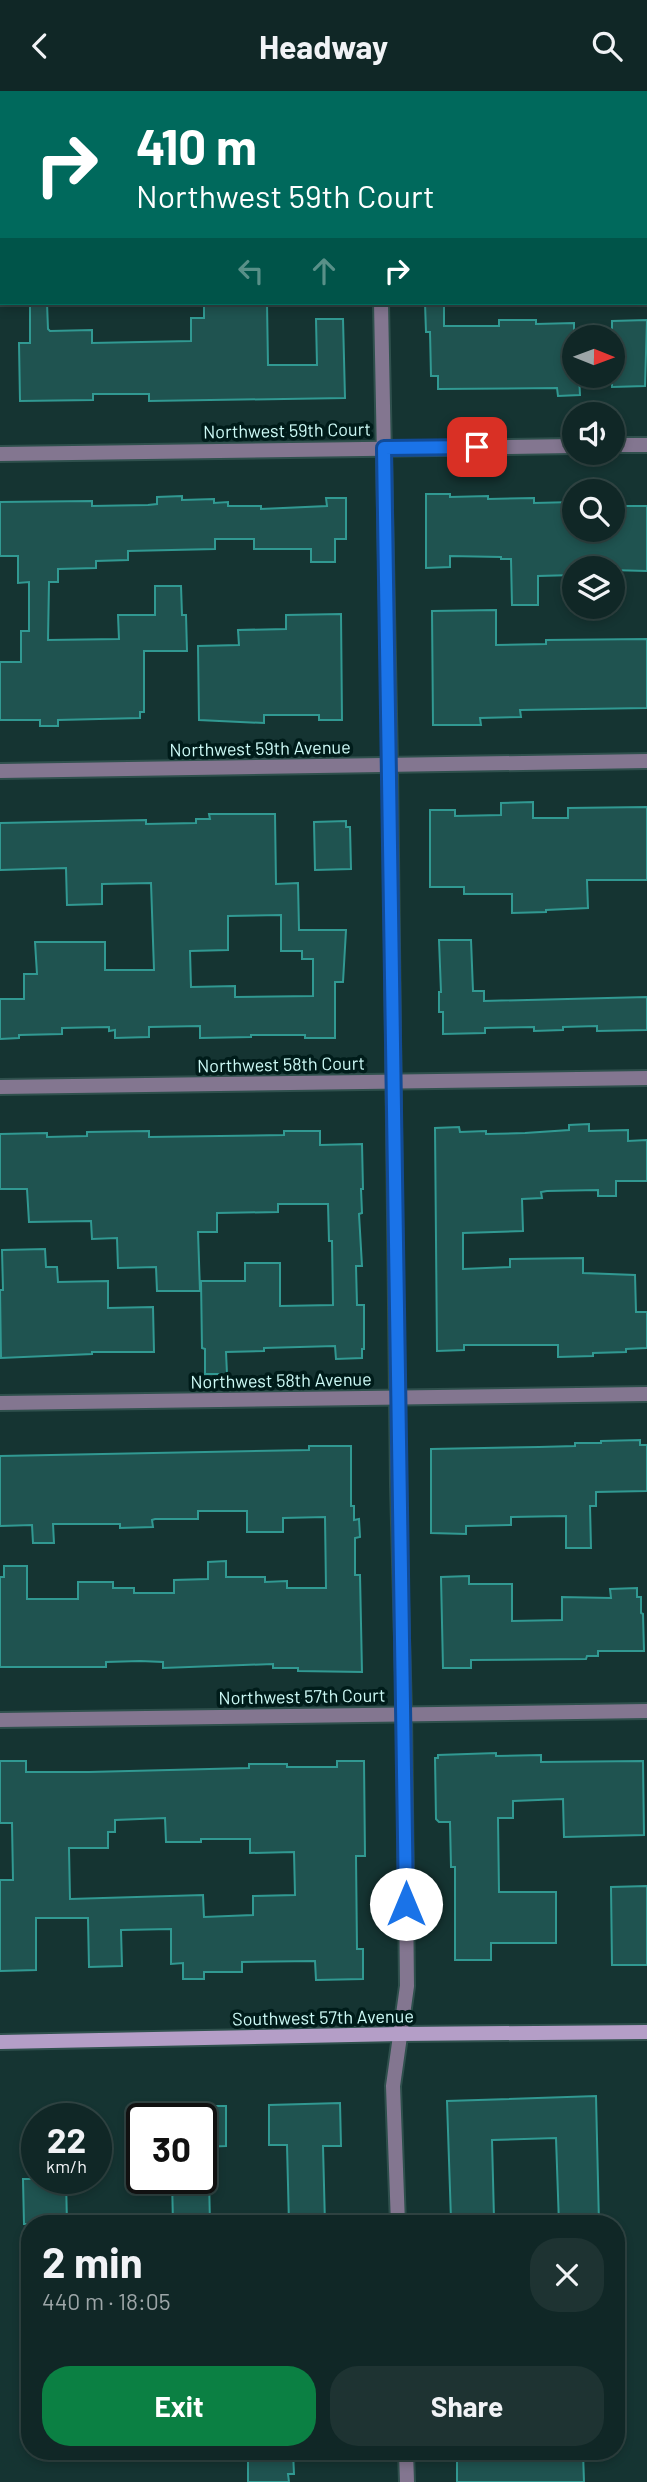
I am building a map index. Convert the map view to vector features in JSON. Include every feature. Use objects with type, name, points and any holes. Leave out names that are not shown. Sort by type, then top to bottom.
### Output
[{"type":"main road","name":"Southwest 57th Avenue","points":[[0,2042],[647,2032]]},
{"type":"street","points":[[381,305],[407,1986],[393,2086],[398,2215]]},
{"type":"street","points":[[625,445],[647,445]]},
{"type":"street","name":"Northwest 59th Court","points":[[0,454],[562,446]]},
{"type":"street","name":"Northwest 59th Avenue","points":[[0,771],[647,761]]},
{"type":"street","name":"Northwest 58th Court","points":[[0,1087],[647,1078]]},
{"type":"street","name":"Northwest 58th Avenue","points":[[0,1403],[647,1394]]},
{"type":"street","name":"Northwest 57th Court","points":[[0,1720],[647,1711]]},
{"type":"street","points":[[406,2460],[407,2482]]},
{"type":"building","points":[[30,305],[47,305],[50,331],[92,330],[92,343],[191,341],[191,318],[204,318],[204,305],[267,305],[268,365],[317,365],[316,319],[343,319],[345,398],[149,401],[149,394],[93,394],[93,400],[20,401],[19,343],[30,343]]},
{"type":"building","points":[[425,305],[444,305],[444,326],[499,326],[499,320],[536,320],[536,324],[574,323],[562,325],[562,389],[580,389],[580,395],[558,396],[557,388],[438,389],[438,376],[431,376],[430,332],[426,332]]},
{"type":"building","points":[[647,320],[645,386],[625,387],[625,325],[612,325],[612,321]]},
{"type":"building","points":[[426,494],[450,494],[450,497],[488,496],[488,499],[534,498],[534,503],[562,502],[562,542],[625,542],[625,506],[647,506],[647,571],[625,570],[625,556],[562,556],[562,575],[538,576],[538,605],[512,605],[511,559],[450,556],[450,567],[426,568]]},
{"type":"building","points":[[182,496],[182,500],[214,499],[214,503],[228,502],[228,506],[261,506],[261,509],[327,506],[326,498],[346,498],[346,539],[335,539],[335,562],[311,562],[311,549],[254,549],[254,539],[215,539],[215,549],[128,551],[128,560],[96,561],[96,568],[58,569],[58,582],[49,582],[48,640],[119,639],[118,615],[155,615],[155,586],[181,586],[182,615],[186,615],[187,651],[144,651],[144,712],[140,712],[140,718],[58,720],[58,726],[40,726],[40,720],[0,720],[0,662],[21,662],[21,631],[29,631],[29,582],[18,583],[18,556],[0,556],[0,502],[92,501],[92,506],[148,505],[157,504],[157,497]]},
{"type":"building","points":[[496,610],[496,645],[546,644],[546,640],[647,639],[647,708],[520,710],[521,717],[480,718],[481,725],[433,725],[432,611]]},
{"type":"building","points":[[341,614],[342,720],[319,720],[319,715],[264,715],[264,723],[199,720],[198,646],[239,645],[238,630],[286,629],[286,615]]},
{"type":"building","points":[[533,802],[533,818],[568,818],[568,808],[647,807],[647,880],[587,880],[588,908],[546,912],[512,913],[512,894],[464,894],[464,887],[430,887],[430,810],[455,810],[455,816],[501,815],[501,803]]},
{"type":"building","points":[[209,814],[275,814],[276,884],[298,883],[299,930],[346,930],[343,982],[335,982],[335,1038],[251,1035],[200,1038],[200,1026],[149,1027],[149,1037],[115,1038],[115,1030],[109,1031],[109,1027],[62,1028],[62,1034],[19,1035],[19,1038],[0,1039],[0,999],[24,999],[24,974],[37,974],[35,942],[105,942],[105,970],[154,970],[151,883],[102,884],[102,904],[67,905],[66,868],[0,870],[0,823],[146,820],[146,824],[196,823],[196,819],[210,819]],"holes":[[[281,915],[281,951],[302,951],[302,959],[313,959],[313,996],[235,997],[235,986],[191,987],[190,951],[228,950],[228,916]]]},
{"type":"building","points":[[346,821],[346,827],[350,827],[351,869],[315,870],[314,822]]},
{"type":"building","points":[[439,940],[471,940],[473,991],[484,991],[484,1001],[647,997],[647,1030],[597,1031],[597,1026],[534,1031],[534,1027],[485,1028],[485,1033],[443,1034],[443,1012],[439,1012]]},
{"type":"building","points":[[589,1124],[589,1131],[628,1130],[628,1141],[647,1140],[647,1181],[616,1181],[616,1196],[598,1196],[598,1190],[547,1191],[541,1192],[542,1198],[522,1199],[523,1231],[463,1233],[463,1269],[510,1267],[510,1259],[583,1258],[583,1273],[635,1275],[636,1312],[647,1312],[647,1348],[593,1353],[593,1356],[558,1357],[558,1345],[464,1345],[464,1350],[437,1351],[435,1128],[459,1127],[460,1132],[486,1131],[486,1134],[525,1133],[569,1130],[569,1125]]},
{"type":"building","points":[[149,1131],[149,1137],[284,1135],[284,1131],[320,1131],[320,1145],[362,1144],[362,1213],[359,1214],[362,1266],[356,1266],[357,1305],[364,1305],[362,1358],[336,1359],[335,1346],[264,1348],[264,1351],[226,1352],[227,1374],[205,1374],[201,1281],[245,1281],[245,1263],[280,1263],[280,1306],[333,1305],[332,1241],[329,1241],[328,1204],[278,1204],[278,1212],[217,1213],[217,1232],[198,1232],[200,1291],[157,1291],[156,1267],[118,1268],[117,1238],[92,1239],[91,1221],[29,1222],[27,1189],[0,1189],[0,1134],[47,1133],[47,1137],[87,1136],[87,1132]]},
{"type":"building","points":[[45,1249],[46,1267],[57,1267],[58,1282],[108,1281],[108,1308],[153,1307],[154,1352],[92,1352],[1,1358],[2,1250]]},
{"type":"building","points":[[640,1440],[640,1445],[647,1445],[647,1491],[596,1492],[596,1506],[590,1506],[591,1548],[566,1548],[566,1516],[511,1517],[511,1525],[466,1526],[466,1534],[431,1533],[431,1449],[575,1446],[575,1443]]},
{"type":"building","points":[[309,1446],[351,1446],[351,1506],[354,1506],[354,1520],[359,1519],[360,1537],[355,1538],[355,1575],[360,1575],[362,1672],[298,1671],[298,1668],[273,1668],[273,1664],[163,1668],[163,1662],[140,1661],[106,1662],[106,1667],[0,1667],[0,1577],[4,1577],[4,1566],[27,1566],[27,1599],[78,1599],[78,1582],[113,1582],[113,1588],[134,1588],[134,1593],[174,1593],[174,1580],[208,1579],[208,1562],[226,1561],[226,1577],[265,1577],[265,1582],[287,1581],[287,1588],[326,1588],[325,1517],[283,1518],[283,1532],[247,1532],[247,1511],[198,1511],[198,1519],[155,1519],[152,1520],[153,1527],[53,1524],[54,1543],[33,1543],[32,1525],[0,1526],[0,1456],[309,1450]]},
{"type":"building","points":[[469,1576],[469,1584],[512,1584],[512,1621],[562,1620],[562,1597],[611,1598],[610,1589],[637,1588],[643,1614],[644,1651],[598,1651],[598,1656],[587,1656],[586,1659],[471,1660],[471,1668],[443,1668],[441,1577]]},
{"type":"building","points":[[496,1753],[496,1756],[541,1755],[541,1762],[643,1761],[644,1835],[564,1837],[563,1799],[513,1801],[513,1818],[498,1818],[499,1892],[556,1892],[556,1943],[491,1943],[491,1960],[455,1960],[455,1867],[451,1867],[450,1822],[439,1822],[436,1819],[435,1758],[438,1758],[438,1755]]},
{"type":"building","points":[[0,1761],[26,1761],[26,1772],[89,1772],[249,1768],[249,1764],[337,1767],[337,1761],[364,1761],[365,1856],[356,1856],[357,1949],[363,1949],[363,1979],[316,1980],[315,1961],[242,1962],[242,1972],[204,1972],[204,1979],[183,1979],[183,1963],[171,1964],[171,1929],[121,1930],[122,1966],[89,1967],[88,1918],[36,1918],[36,1970],[0,1971],[0,1880],[13,1880],[12,1823],[0,1823]],"holes":[[[165,1818],[166,1842],[250,1839],[250,1853],[294,1852],[295,1895],[253,1896],[253,1915],[204,1917],[203,1895],[70,1899],[69,1848],[108,1848],[108,1832],[115,1832],[115,1820]]]},
{"type":"building","points":[[647,1886],[647,1965],[612,1965],[611,1887]]},
{"type":"building","points":[[596,2096],[599,2215],[559,2215],[556,2138],[492,2140],[494,2215],[451,2215],[447,2101]]},
{"type":"building","points":[[340,2103],[341,2146],[323,2146],[325,2215],[289,2215],[287,2145],[269,2145],[269,2105]]},
{"type":"building","points":[[217,2106],[226,2106],[226,2146],[217,2146]]},
{"type":"building","points":[[23,2194],[66,2194],[67,2215],[24,2215]]},
{"type":"building","points":[[172,2194],[209,2194],[210,2215],[173,2215]]},
{"type":"building","points":[[248,2460],[293,2460],[294,2474],[288,2474],[289,2482],[248,2482]]},
{"type":"building","points":[[457,2460],[583,2460],[584,2482],[457,2482]]},
{"type":"route","points":[[406,1904],[384,448],[477,447]]}]
